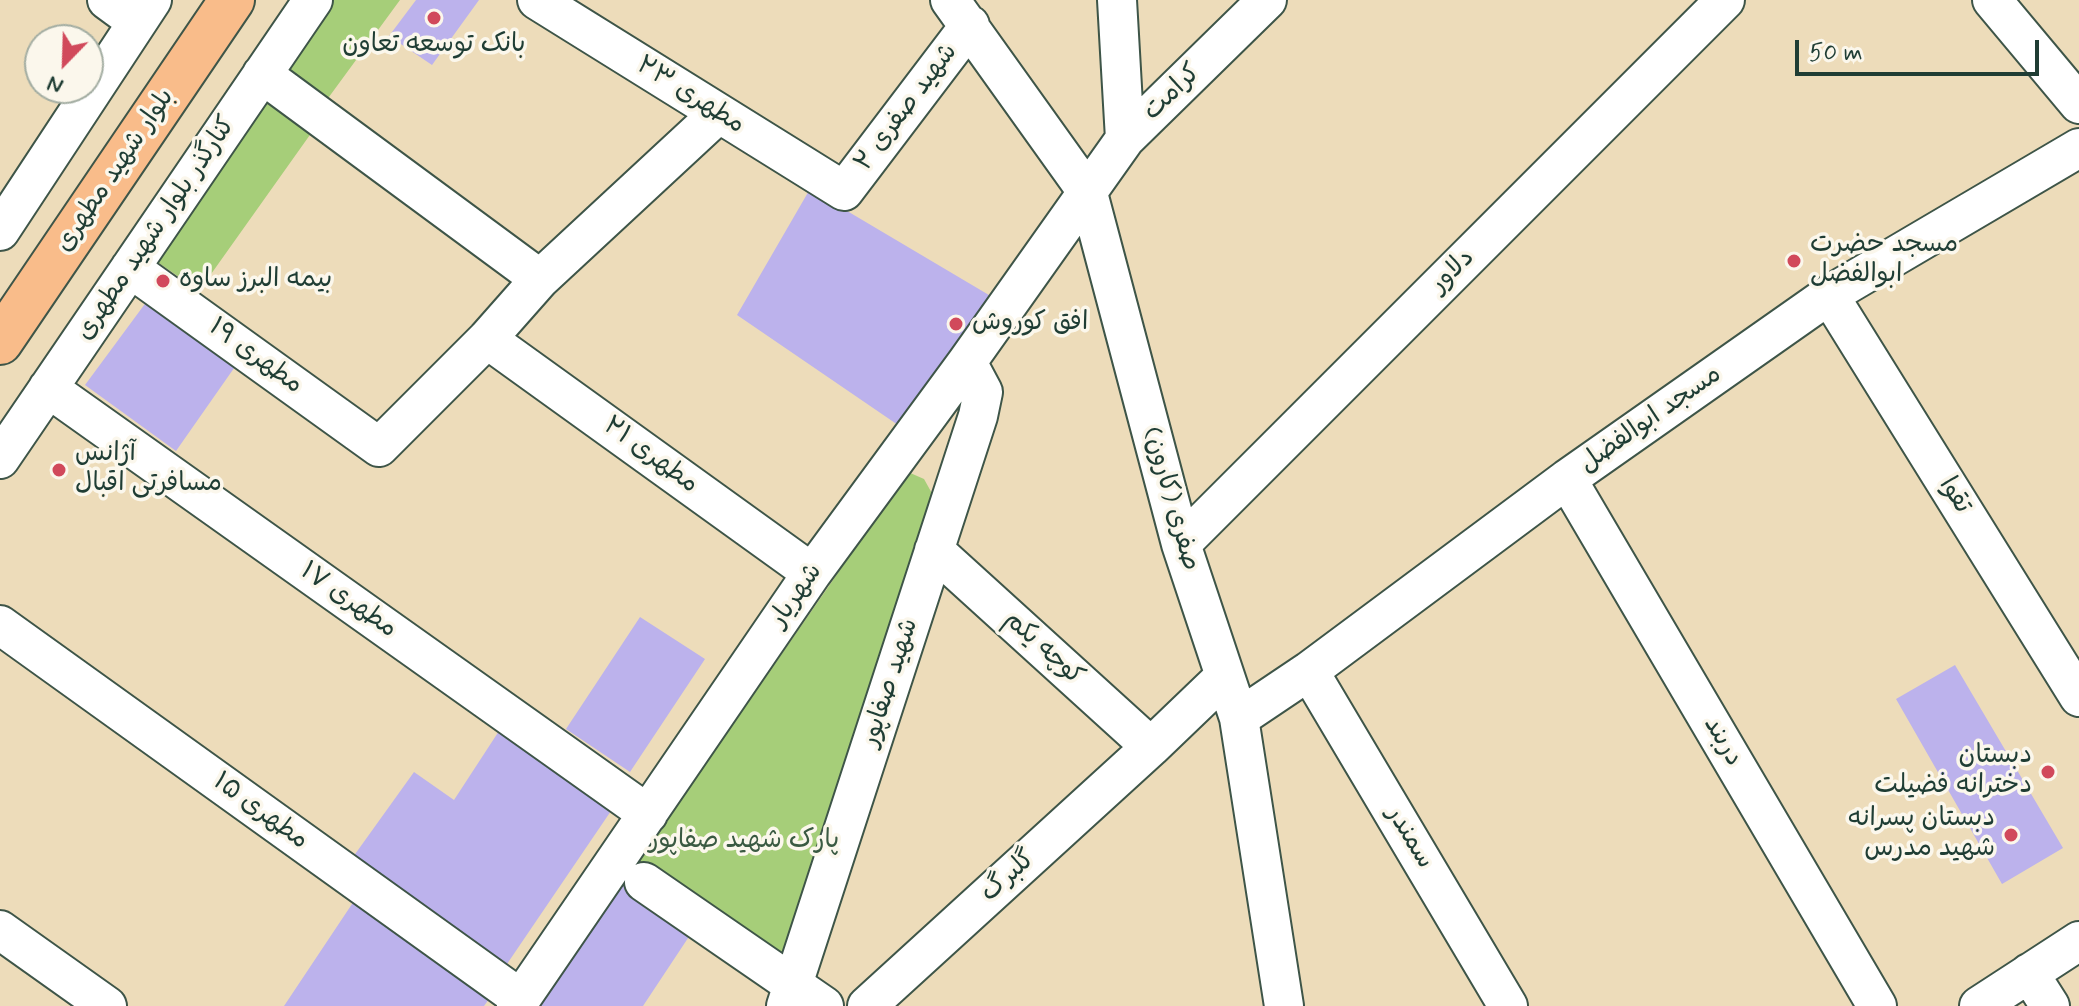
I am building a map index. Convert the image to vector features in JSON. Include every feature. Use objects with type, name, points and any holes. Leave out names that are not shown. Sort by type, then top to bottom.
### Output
[{"type":"main road","name":"بلوار شهید مطهری","points":[[0,342],[232,0]]},
{"type":"street","points":[[0,231],[144,11],[107,0]]},
{"type":"street","name":"کنارگذر بلوار شهید مطهری","points":[[0,459],[313,0]]},
{"type":"street","name":"مطهری ۲۳","points":[[537,0],[844,191]]},
{"type":"street","points":[[1117,0],[1125,139]]},
{"type":"street","name":"کرامت","points":[[1088,193],[1125,139],[1267,0]]},
{"type":"street","name":"دلاور","points":[[1181,544],[1725,0]]},
{"type":"street","points":[[1992,0],[2079,104]]},
{"type":"street","name":"صفری (کارون)","points":[[960,13],[1088,193],[1181,544],[1239,718],[1284,1006]]},
{"type":"street","name":"شهید صفری ۲","points":[[844,191],[960,13]]},
{"type":"street","points":[[262,74],[540,279]]},
{"type":"street","points":[[487,339],[540,279],[718,114]]},
{"type":"street","name":"مسجد ابوالفضل","points":[[1239,718],[1309,671],[1567,479],[1829,295],[2079,149]]},
{"type":"street","name":"شهریار","points":[[518,1003],[812,573],[1088,193]]},
{"type":"street","name":"مطهری ۱۹","points":[[130,268],[379,447],[487,339]]},
{"type":"street","name":"تقوا","points":[[1829,295],[2079,697]]},
{"type":"street","name":"مطهری ۲۱","points":[[487,339],[812,573]]},
{"type":"street","name":"شهید صفاپور","points":[[789,995],[983,392],[967,362]]},
{"type":"street","name":"مطهری ۱۷","points":[[48,388],[648,814]]},
{"type":"street","name":"دربند","points":[[1567,479],[1877,1006]]},
{"type":"street","name":"کوچه یکم","points":[[934,550],[1151,747]]},
{"type":"street","name":"مطهری ۱۵","points":[[0,625],[518,1003]]},
{"type":"street","name":"سمندر","points":[[1309,671],[1508,1006]]},
{"type":"street","name":"گلبرگ","points":[[867,1006],[1225,676]]},
{"type":"street","points":[[644,882],[789,995],[824,1006]]},
{"type":"street","points":[[0,930],[107,1006]]},
{"type":"street","points":[[1979,1006],[2079,941]]},
{"type":"street","points":[[2029,973],[2050,1006]]},
{"type":"green space","points":[[331,0],[400,0],[326,101],[282,70]]},
{"type":"green space","points":[[266,103],[312,132],[199,291],[156,261]]},
{"type":"green space","name":"پارک شهید صفاپور","points":[[908,472],[924,479],[934,497],[785,966],[638,861]]},
{"type":"building","name":"بانک توسعه تعاون","points":[[416,0],[479,0],[432,65],[389,36]]},
{"type":"building","points":[[810,189],[994,298],[898,425],[737,315]]},
{"type":"building","points":[[150,297],[239,361],[176,451],[85,385]]},
{"type":"building","points":[[640,617],[705,659],[630,772],[566,729]]},
{"type":"building","points":[[1955,665],[2063,848],[2002,884],[1896,699]]},
{"type":"building","points":[[499,731],[613,808],[507,964],[353,857],[414,772],[454,800]]},
{"type":"building","points":[[623,878],[696,926],[643,1006],[537,1006]]},
{"type":"building","points":[[356,898],[492,995],[484,1006],[284,1006]]},
{"type":"place","name":"بانک توسعه تعاون","points":[[434,18]]},
{"type":"place","name":"مسجد حضرت ابوالفضل","points":[[1794,261]]},
{"type":"place","name":"بیمه البرز ساوه","points":[[163,281]]},
{"type":"place","name":"افق کوروش","points":[[956,324]]},
{"type":"place","name":"آژانس مسافرتی اقبال","points":[[59,470]]},
{"type":"place","name":"دبستان دخترانه فضیلت","points":[[2048,772]]},
{"type":"place","name":"دبستان پسرانه شهید مدرس","points":[[2011,835]]}]
